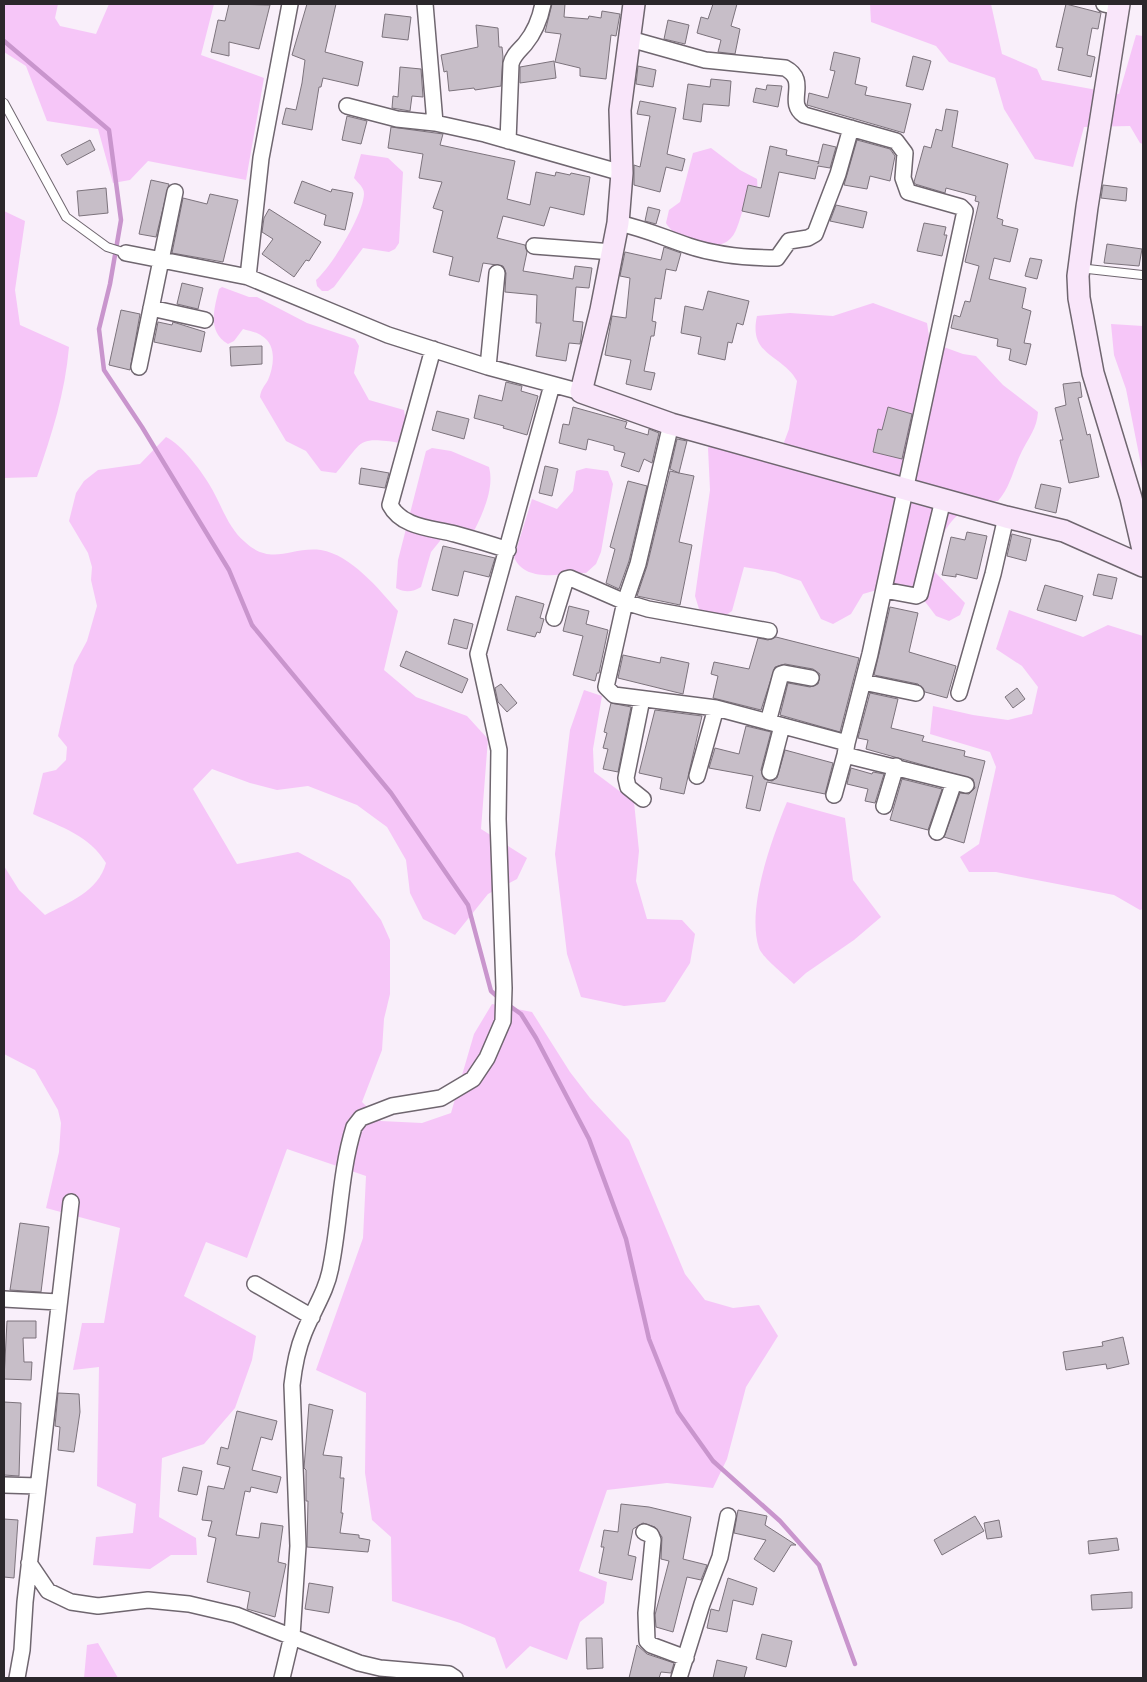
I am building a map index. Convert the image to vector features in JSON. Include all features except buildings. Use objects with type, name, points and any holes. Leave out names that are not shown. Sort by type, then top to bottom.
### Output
[{"type":"street","points":[[248,277],[261,158],[290,4]]},
{"type":"street","points":[[425,4],[435,123]]},
{"type":"street","points":[[508,141],[510,64],[515,54],[525,44],[538,25],[543,4]]},
{"type":"street","points":[[581,392],[618,223],[622,173],[620,110],[634,4]]},
{"type":"street","points":[[1114,5],[1079,268],[1078,298],[1086,346],[1143,550]]},
{"type":"street","points":[[630,39],[705,60],[785,68],[793,72],[797,78],[796,103],[799,112],[896,141],[901,146],[905,158],[903,178],[908,192],[961,207],[965,213],[884,590],[834,795]]},
{"type":"street","points":[[347,106],[397,119],[435,123],[622,173]]},
{"type":"street","points":[[618,223],[645,228],[704,250],[739,256],[777,258],[788,242],[808,238],[815,234],[838,174],[851,128]]},
{"type":"street","points":[[139,366],[175,192]]},
{"type":"street","points":[[534,246],[613,252]]},
{"type":"street","points":[[126,253],[248,277],[388,335],[488,367],[581,392],[672,424],[905,490],[1064,531],[1143,566]]},
{"type":"street","points":[[488,367],[497,273]]},
{"type":"street","points":[[151,308],[205,320]]},
{"type":"street","points":[[433,349],[390,505],[394,513],[420,527],[453,533],[508,550]]},
{"type":"street","points":[[282,1678],[292,1636],[298,1546],[292,1385],[298,1350],[322,1296],[332,1266],[334,1236],[354,1127],[361,1118],[392,1106],[442,1098],[473,1079],[487,1058],[503,1021],[504,988],[498,819],[499,750],[478,654],[552,385]]},
{"type":"street","points":[[672,424],[638,564],[625,602],[606,688],[614,695],[716,708],[775,724],[896,766],[960,783],[937,832]]},
{"type":"street","points":[[884,590],[916,596],[920,594],[943,500]]},
{"type":"street","points":[[959,693],[993,574],[1006,517]]},
{"type":"street","points":[[554,618],[567,578],[625,602],[648,609],[769,631]]},
{"type":"street","points":[[770,772],[781,674],[811,678]]},
{"type":"street","points":[[863,682],[916,693]]},
{"type":"street","points":[[642,699],[626,778],[628,788],[643,799]]},
{"type":"street","points":[[697,776],[716,708]]},
{"type":"street","points":[[884,806],[896,766]]},
{"type":"street","points":[[17,1678],[22,1650],[29,1563],[71,1202]]},
{"type":"street","points":[[255,1284],[312,1317]]},
{"type":"street","points":[[4,1299],[58,1302]]},
{"type":"street","points":[[4,1485],[38,1486]]},
{"type":"street","points":[[679,1678],[702,1604],[720,1557],[728,1516]]},
{"type":"street","points":[[644,1532],[651,1535],[653,1540],[646,1613],[647,1641],[651,1645],[686,1658]]},
{"type":"street","points":[[29,1563],[48,1591],[71,1602],[98,1606],[148,1600],[189,1604],[236,1615],[359,1663],[380,1668],[449,1674],[455,1678]]},
{"type":"lane","points":[[4,103],[62,213],[78,227],[107,247],[126,253]]},
{"type":"lane","points":[[1079,268],[1142,275]]},
{"type":"shaded area","points":[[4,4],[58,4],[55,18],[60,26],[96,34],[109,4],[214,4],[201,55],[264,78],[246,180],[148,161],[130,180],[113,183],[98,129],[47,121],[26,66],[4,52]]},
{"type":"shaded area","points":[[870,4],[991,4],[1002,54],[1037,69],[1042,80],[1119,94],[1136,35],[1143,36],[1143,144],[1140,143],[1130,126],[1084,127],[1073,167],[1035,159],[1004,109],[995,78],[949,62],[936,46],[871,22]]},
{"type":"shaded area","points":[[711,148],[740,170],[757,179],[757,189],[747,201],[731,238],[724,243],[706,245],[687,240],[678,235],[666,223],[669,210],[680,202],[693,153]]},
{"type":"shaded area","points":[[361,154],[388,158],[403,172],[399,243],[395,249],[389,252],[363,248],[334,287],[328,291],[322,291],[317,286],[316,280],[330,264],[346,240],[362,203],[363,189],[354,178]]},
{"type":"shaded area","points":[[4,211],[25,221],[15,290],[20,325],[69,347],[57,413],[37,477],[4,478]]},
{"type":"shaded area","points":[[222,287],[249,297],[257,297],[307,323],[355,339],[359,346],[354,373],[369,400],[404,410],[406,423],[401,443],[375,440],[362,443],[336,473],[321,471],[306,451],[286,441],[260,397],[268,380],[273,362],[272,350],[267,340],[260,335],[243,329],[234,341],[228,344],[217,333],[214,312],[219,289]]},
{"type":"shaded area","points":[[873,303],[927,323],[930,342],[963,354],[976,356],[1003,385],[1038,412],[1034,428],[1009,483],[998,501],[984,502],[971,506],[961,512],[952,520],[934,554],[930,567],[965,603],[960,615],[949,621],[936,616],[920,595],[909,586],[897,584],[863,594],[851,614],[833,624],[821,619],[801,581],[775,572],[744,567],[732,611],[723,617],[710,615],[699,609],[695,596],[710,490],[708,448],[712,441],[777,461],[789,429],[797,381],[791,372],[762,347],[757,339],[757,316],[790,313],[833,316]]},
{"type":"shaded area","points":[[1111,324],[1143,326],[1143,475],[1126,389],[1114,355]]},
{"type":"shaded area","points":[[166,437],[178,445],[195,464],[209,484],[233,529],[245,542],[264,553],[282,554],[321,550],[332,553],[364,574],[398,611],[384,670],[416,697],[467,716],[488,739],[481,829],[527,858],[517,879],[488,894],[455,935],[423,919],[410,893],[406,860],[387,827],[357,805],[308,786],[277,790],[250,783],[212,769],[193,789],[237,864],[298,852],[350,880],[381,920],[390,940],[390,994],[384,1019],[382,1050],[362,1102],[381,1121],[422,1123],[451,1113],[474,1034],[492,1004],[532,1012],[570,1072],[590,1098],[629,1140],[685,1274],[705,1300],[733,1308],[759,1305],[778,1336],[746,1387],[727,1459],[713,1488],[667,1483],[607,1490],[579,1571],[607,1582],[604,1603],[580,1622],[567,1660],[530,1646],[506,1669],[495,1638],[460,1623],[392,1601],[391,1537],[372,1520],[365,1473],[366,1393],[316,1370],[363,1238],[366,1176],[287,1149],[247,1258],[206,1242],[184,1296],[256,1336],[252,1360],[235,1408],[204,1444],[162,1458],[159,1517],[196,1538],[197,1555],[171,1555],[150,1569],[93,1565],[96,1537],[133,1533],[136,1504],[97,1486],[99,1367],[73,1370],[82,1323],[104,1323],[120,1228],[46,1208],[59,1152],[61,1123],[58,1110],[35,1070],[4,1054],[4,866],[19,890],[45,915],[90,889],[102,873],[106,863],[92,846],[83,839],[33,814],[43,773],[56,770],[66,760],[67,747],[58,736],[74,665],[87,641],[97,606],[91,580],[92,567],[88,553],[69,521],[76,493],[84,481],[98,470],[140,464]]},
{"type":"shaded area","points":[[432,448],[451,451],[489,467],[489,494],[471,537],[444,536],[431,552],[421,587],[412,591],[403,591],[396,588],[398,560],[426,451]]},
{"type":"shaded area","points":[[586,468],[608,471],[613,484],[601,552],[596,564],[586,573],[546,575],[527,571],[519,565],[514,557],[532,499],[557,509],[573,491],[576,471]]},
{"type":"shaded area","points":[[1009,610],[1083,637],[1108,625],[1143,636],[1143,909],[1140,910],[1114,895],[996,872],[969,872],[960,857],[979,844],[996,767],[990,752],[930,734],[933,706],[973,715],[1008,720],[1032,714],[1038,687],[1022,666],[996,649]]},
{"type":"shaded area","points":[[584,690],[602,696],[593,749],[594,772],[634,802],[639,851],[636,881],[647,919],[682,920],[695,934],[690,963],[665,1002],[624,1006],[581,997],[567,954],[555,854],[570,730]]},
{"type":"shaded area","points":[[787,802],[845,818],[853,880],[881,917],[854,940],[806,973],[794,984],[761,952],[756,932],[758,894],[762,874]]},
{"type":"shaded area","points":[[98,1643],[118,1678],[84,1678],[87,1645]]},
{"type":"waterway","points":[[4,41],[109,130],[121,220],[110,284],[99,329],[104,370],[142,427],[229,570],[252,625],[391,793],[468,905],[491,991],[499,998]]},
{"type":"waterway","points":[[507,1004],[521,1014],[536,1038],[589,1139],[626,1239],[649,1339],[678,1412],[713,1461],[780,1521],[819,1565],[855,1664]]}]
